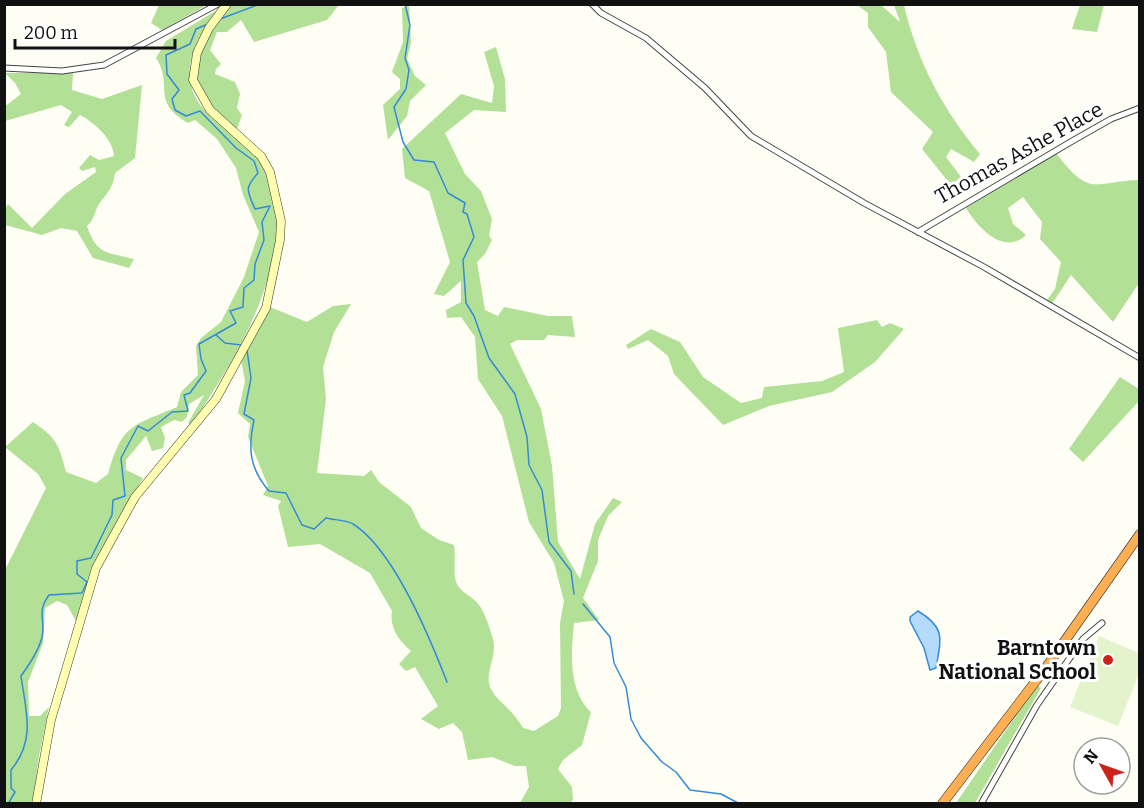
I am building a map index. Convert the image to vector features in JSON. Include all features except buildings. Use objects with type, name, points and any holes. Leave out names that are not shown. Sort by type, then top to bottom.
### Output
[{"type":"highway","points":[[942,804],[1045,669],[1140,534]]},
{"type":"street","points":[[4,68],[62,71],[104,65],[226,4]]},
{"type":"street","points":[[592,4],[601,13],[646,38],[705,88],[751,136],[1140,358]]},
{"type":"street","points":[[36,804],[51,720],[96,568],[135,497],[216,399],[266,308],[280,240],[280,213],[270,172],[261,156],[210,110],[193,80],[197,53],[219,8]]},
{"type":"street","name":"Thomas Ashe Place","points":[[918,232],[1084,134],[1111,119],[1140,108]]},
{"type":"street","points":[[981,804],[1050,684],[1083,639],[1102,623]]},
{"type":"green space","points":[[159,4],[207,5],[162,30],[151,23]]},
{"type":"green space","points":[[230,5],[347,5],[338,6],[327,20],[254,42],[241,20],[227,32],[217,32],[210,50],[221,64],[215,74],[235,82],[240,94],[237,108],[242,115],[237,129],[206,98],[199,84],[196,70],[205,40]]},
{"type":"green space","points":[[409,5],[411,43],[407,59],[415,76],[426,85],[410,101],[407,116],[388,140],[383,105],[400,89],[400,79],[392,72],[403,42],[402,8]]},
{"type":"green space","points":[[857,5],[881,5],[900,22],[894,5],[904,5],[916,46],[933,84],[954,120],[980,154],[974,162],[951,149],[946,157],[961,177],[951,185],[922,149],[933,132],[891,92],[886,52],[868,27],[868,13]]},
{"type":"green space","points":[[1080,5],[1104,5],[1097,32],[1072,29]]},
{"type":"green space","points":[[217,10],[194,49],[190,76],[192,90],[210,116],[255,155],[266,174],[273,194],[278,221],[277,241],[271,268],[247,331],[227,369],[191,426],[188,423],[204,395],[189,404],[187,417],[182,422],[174,420],[161,427],[165,438],[163,448],[152,451],[146,436],[126,460],[126,470],[143,478],[95,562],[76,621],[67,605],[57,601],[45,608],[43,643],[28,682],[29,716],[40,716],[49,707],[39,756],[33,803],[5,804],[5,570],[46,488],[38,474],[5,447],[33,422],[56,443],[66,472],[96,483],[108,474],[118,445],[124,436],[139,423],[177,407],[181,392],[198,375],[196,346],[201,338],[221,322],[244,277],[259,232],[243,195],[236,168],[217,139],[195,120],[188,123],[170,108],[164,93],[161,68],[156,58],[166,41]]},
{"type":"green space","points":[[496,47],[505,79],[506,112],[474,110],[445,133],[465,174],[481,191],[492,219],[489,236],[492,240],[485,254],[477,262],[485,310],[498,316],[504,307],[548,316],[572,316],[575,337],[548,335],[544,340],[517,340],[510,344],[541,409],[552,466],[558,542],[580,579],[595,524],[613,498],[622,502],[608,516],[598,540],[598,561],[583,598],[599,620],[574,623],[572,658],[575,682],[578,693],[591,712],[582,745],[563,760],[558,769],[572,787],[573,800],[569,803],[520,803],[529,787],[526,766],[515,766],[492,757],[468,760],[462,732],[453,723],[439,729],[421,719],[438,706],[415,667],[406,671],[399,664],[411,651],[396,633],[392,623],[392,611],[370,573],[320,544],[288,547],[278,506],[281,501],[263,495],[268,486],[248,437],[250,424],[238,413],[245,381],[241,360],[270,307],[307,322],[333,306],[351,304],[334,332],[323,367],[326,399],[317,473],[364,476],[371,470],[379,482],[411,507],[421,528],[439,540],[454,545],[456,582],[460,589],[481,608],[493,639],[494,652],[489,683],[493,693],[523,728],[534,731],[558,716],[561,708],[560,623],[564,601],[554,563],[529,522],[502,416],[478,379],[475,337],[461,317],[447,318],[446,310],[461,302],[461,281],[444,296],[434,294],[450,262],[429,191],[405,178],[402,149],[461,94],[492,103],[494,86],[484,52]]},
{"type":"green space","points":[[5,73],[73,73],[72,90],[102,99],[142,85],[135,158],[115,173],[111,186],[87,226],[95,242],[104,251],[134,259],[129,268],[93,258],[77,231],[61,228],[42,235],[5,225],[5,209],[8,204],[32,228],[65,194],[96,172],[95,167],[82,171],[79,168],[90,155],[99,160],[114,156],[107,138],[86,118],[80,115],[69,127],[64,125],[72,112],[61,105],[5,121],[4,107],[21,94],[15,83]]},
{"type":"green space","points":[[1055,152],[1076,175],[1091,184],[1139,180],[1139,283],[1113,322],[1071,275],[1052,304],[1047,300],[1055,289],[1061,262],[1040,239],[1042,222],[1023,197],[1008,208],[1013,224],[1026,235],[1018,241],[1001,241],[992,237],[977,224],[966,208]]},
{"type":"green space","points":[[877,320],[882,327],[890,323],[904,329],[875,362],[832,392],[769,406],[723,425],[674,374],[668,356],[648,340],[628,349],[626,345],[651,329],[680,342],[703,377],[741,403],[762,398],[764,387],[822,381],[844,372],[838,328]]},
{"type":"green space","points":[[1120,377],[1139,389],[1139,401],[1083,462],[1069,449]]},
{"type":"green space","points":[[1099,636],[1139,653],[1139,674],[1118,726],[1070,707]]},
{"type":"green space","points":[[1037,685],[1041,688],[975,803],[956,803]]},
{"type":"water","points":[[918,611],[933,623],[939,635],[936,668],[930,670],[924,648],[910,621],[910,617]]},
{"type":"waterway","points":[[220,19],[260,4]]},
{"type":"waterway","points":[[405,4],[410,25],[405,58],[409,70],[406,89],[394,107],[403,142],[414,160],[434,162],[448,193],[465,203],[463,212],[467,214],[474,237],[463,260],[466,303],[474,316],[489,358],[515,394],[527,437],[529,465],[542,490],[549,542],[571,571],[574,594]]},
{"type":"waterway","points":[[8,804],[15,792],[11,788],[11,770],[19,759],[26,737],[27,714],[21,676],[41,642],[42,611],[45,601],[49,595],[82,593],[87,582],[77,574],[77,561],[91,558],[112,515],[113,500],[125,496],[121,458],[138,426],[148,431],[172,412],[188,411],[184,395],[190,393],[206,371],[201,359],[199,344],[236,323],[230,311],[243,307],[244,288],[254,280],[255,264],[264,240],[262,222],[270,206],[255,209],[250,198],[249,186],[258,173],[254,161],[236,148],[200,111],[186,116],[175,110],[172,99],[179,90],[167,74],[166,55],[190,44],[196,29],[208,24]]},
{"type":"waterway","points":[[216,335],[225,343],[241,345]]},
{"type":"waterway","points":[[247,350],[251,378],[244,414],[254,420],[251,449],[257,474],[269,491],[286,493],[302,525],[314,529],[326,518],[353,524],[368,536],[396,573],[409,596],[447,682]]},
{"type":"waterway","points":[[583,604],[610,637],[614,663],[626,687],[631,719],[641,738],[662,762],[676,772],[690,790],[721,794],[740,804]]},
{"type":"place","name":"Barntown National School","points":[[1108,660]]}]
